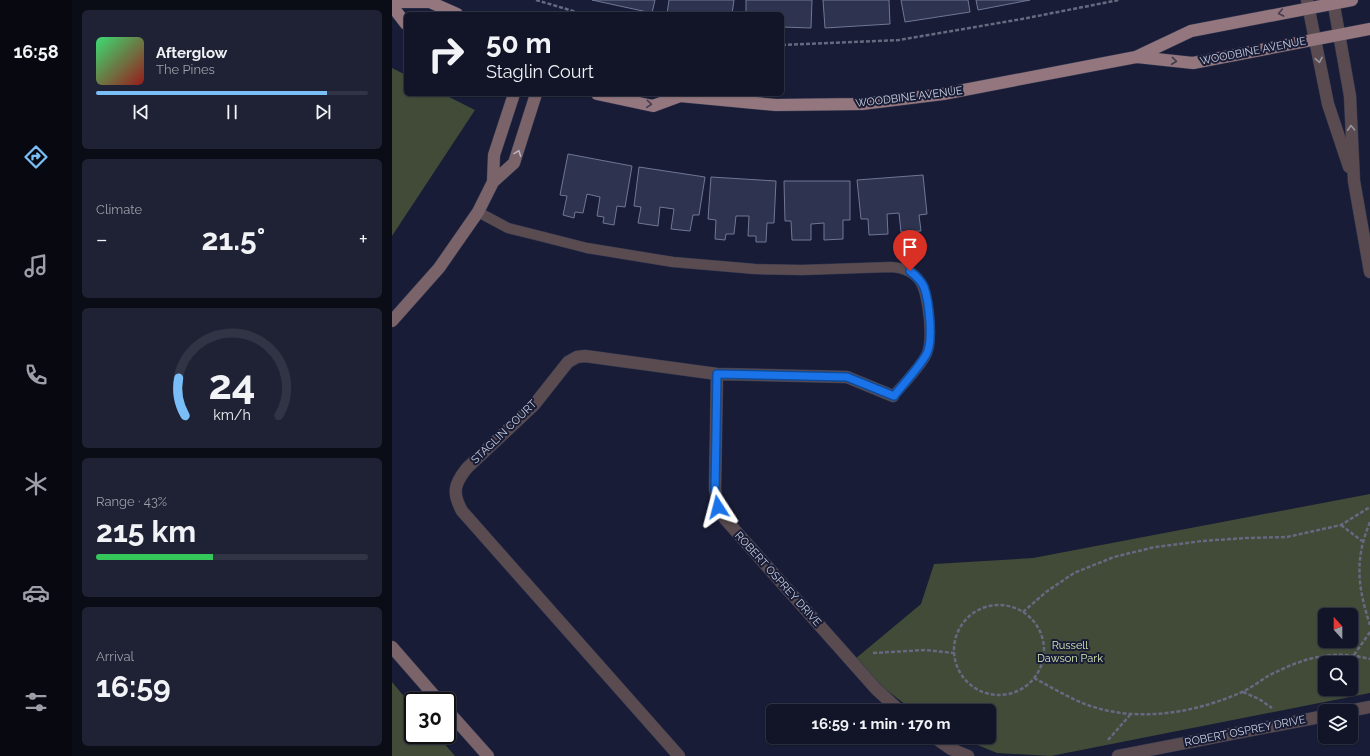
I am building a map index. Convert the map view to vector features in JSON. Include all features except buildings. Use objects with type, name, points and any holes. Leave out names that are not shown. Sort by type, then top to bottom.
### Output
[{"type":"main road","name":"WOODBINE AVENUE","points":[[690,96],[776,105],[862,104],[943,94],[1136,57],[1191,31],[1308,4],[1352,0]]},
{"type":"main road","points":[[392,2],[430,2],[452,12]]},
{"type":"main road","points":[[392,6],[404,21]]},
{"type":"main road","name":"WOODBINE AVENUE","points":[[1136,57],[1193,63],[1370,29]]},
{"type":"main road","name":"WOODBINE AVENUE","points":[[606,96],[653,106],[678,96]]},
{"type":"street","points":[[1333,2],[1350,96],[1354,181],[1370,272]]},
{"type":"street","points":[[1308,4],[1328,104],[1354,181]]},
{"type":"street","points":[[493,182],[494,155],[513,96]]},
{"type":"street","points":[[392,321],[439,268],[478,212],[493,182],[514,163],[535,96]]},
{"type":"street","name":"STAGLIN COURT","points":[[679,756],[462,511],[456,501],[455,490],[458,479],[467,468],[534,405],[568,362],[577,357],[586,356],[717,374],[847,377],[894,396]]},
{"type":"street","name":"ROBERT OSPREY DRIVE","points":[[717,374],[715,490],[718,507],[725,519],[870,683],[892,704]]},
{"type":"street","points":[[392,647],[431,692]]},
{"type":"street","points":[[1358,709],[1370,707]]},
{"type":"street","name":"ROBERT OSPREY DRIVE","points":[[1118,756],[1318,717]]},
{"type":"street","points":[[456,720],[488,756]]},
{"type":"street","points":[[944,744],[951,749],[968,756]]},
{"type":"lane","points":[[478,212],[508,228],[587,248],[672,262],[755,269],[802,270],[891,267],[902,268],[910,271],[917,277],[923,286],[926,297],[929,342],[927,354],[894,396]]},
{"type":"path","points":[[536,0],[576,12]]},
{"type":"path","points":[[784,45],[899,40],[1022,19],[1118,0]]},
{"type":"path","points":[[1023,612],[1046,592],[1074,573],[1114,557],[1156,547],[1202,541],[1287,537],[1340,525],[1370,507]]},
{"type":"path","points":[[1370,522],[1362,541],[1358,568],[1361,597],[1370,625]]},
{"type":"path","points":[[1340,525],[1362,541]]},
{"type":"path","points":[[995,605],[1012,607],[1023,612],[1037,626],[1044,648],[1042,662],[1034,678],[1024,687],[1015,692],[997,695],[981,691],[967,681],[956,662],[954,653],[956,638],[961,626],[976,612],[995,605]]},
{"type":"path","points":[[1354,654],[1370,632]]},
{"type":"path","points":[[873,653],[925,650],[954,653]]},
{"type":"path","points":[[1034,678],[1080,702],[1108,711],[1131,715],[1172,712],[1208,704],[1242,692],[1290,665],[1313,657],[1354,654],[1370,659]]},
{"type":"path","points":[[1242,692],[1259,699],[1272,708]]},
{"type":"path","points":[[1108,740],[1131,715]]},
{"type":"green space","points":[[392,68],[404,74],[404,96],[447,96],[475,110],[392,236]]},
{"type":"green space","name":"Russell Dawson Park","points":[[1370,494],[1370,693],[1358,695],[1358,656],[1318,656],[1318,696],[1355,696],[1051,756],[997,753],[975,744],[996,744],[996,704],[905,704],[885,689],[855,659],[921,604],[934,564],[1033,558]]},
{"type":"green space","points":[[392,682],[404,696],[404,744],[445,744],[455,756],[392,756]]},
{"type":"route","points":[[718,507],[715,490],[717,374],[847,377],[894,396],[927,354],[929,342],[926,297],[923,286],[917,277],[910,271]]}]
